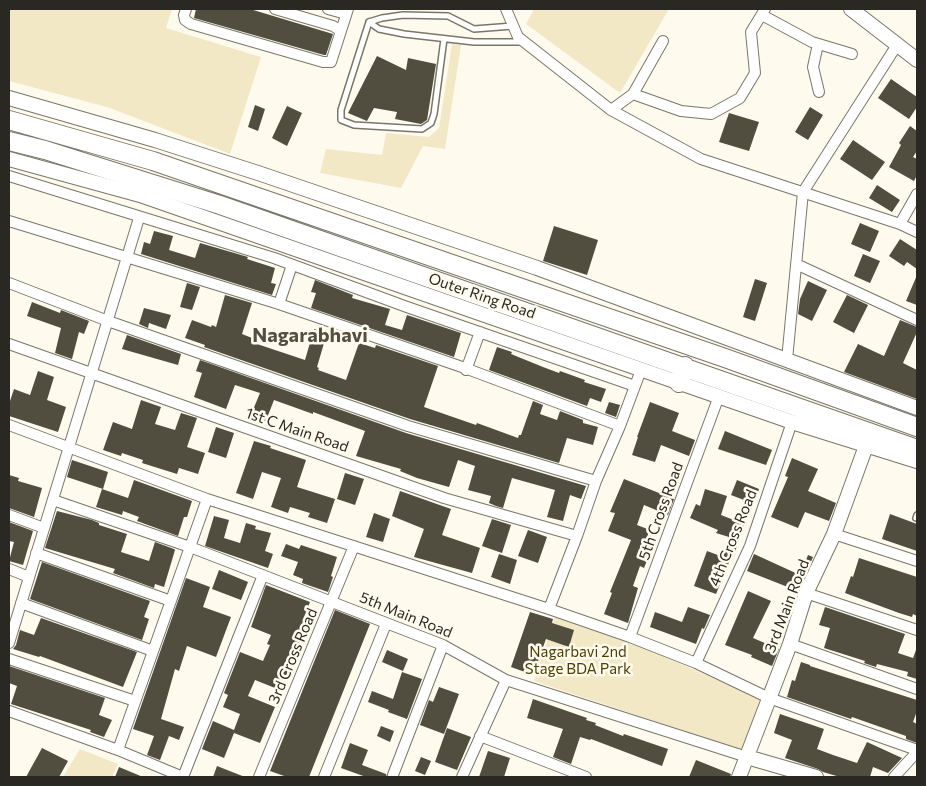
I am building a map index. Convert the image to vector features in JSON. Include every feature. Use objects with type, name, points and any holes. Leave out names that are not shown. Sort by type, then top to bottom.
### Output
[{"type":"highway","name":"Outer Ring Road","points":[[9,120],[172,168],[725,358],[917,427]]},
{"type":"highway","name":"Outer Ring Road","points":[[9,141],[46,150],[220,205],[682,375],[917,449]]},
{"type":"street","points":[[186,9],[185,20],[191,24],[323,62],[331,62],[347,11],[328,9]]},
{"type":"street","points":[[275,9],[341,30]]},
{"type":"street","points":[[506,9],[518,37],[611,110],[701,159],[900,224],[917,232]]},
{"type":"street","points":[[851,9],[917,60]]},
{"type":"street","points":[[633,94],[682,111],[711,114],[740,98],[755,73],[750,32],[763,12],[818,44],[852,54]]},
{"type":"street","points":[[611,110],[633,94],[663,41]]},
{"type":"street","points":[[818,44],[813,67],[819,92]]},
{"type":"street","points":[[787,360],[802,192],[897,45]]},
{"type":"street","points":[[9,98],[155,140],[258,173],[537,268],[917,408]]},
{"type":"street","points":[[9,159],[140,196],[641,370],[682,375],[719,396],[792,422],[917,461]]},
{"type":"street","points":[[9,176],[292,265],[636,386]]},
{"type":"street","points":[[900,224],[917,194]]},
{"type":"street","points":[[10,637],[139,218]]},
{"type":"street","points":[[9,221],[279,304],[620,426]]},
{"type":"street","points":[[796,264],[917,320]]},
{"type":"street","points":[[279,304],[292,265]]},
{"type":"street","points":[[9,283],[108,321],[408,426],[596,481]]},
{"type":"street","points":[[466,370],[480,332]]},
{"type":"street","name":"1st C Main Road","points":[[9,344],[444,498],[577,536]]},
{"type":"street","points":[[549,609],[596,481],[620,426],[641,370]]},
{"type":"street","name":"5th Cross Road","points":[[630,637],[719,396]]},
{"type":"street","name":"4th Cross Road","points":[[696,663],[750,546],[792,422]]},
{"type":"street","points":[[9,425],[207,499],[630,637],[696,663],[769,698],[917,751],[894,777]]},
{"type":"street","name":"3rd Main Road","points":[[739,777],[790,644],[806,593],[834,534],[866,446]]},
{"type":"street","points":[[118,750],[207,499]]},
{"type":"street","name":"5th Main Road","points":[[52,500],[190,547],[443,645],[506,680],[747,757]]},
{"type":"street","points":[[9,515],[44,528]]},
{"type":"street","points":[[834,534],[917,561]]},
{"type":"street","name":"3rd Cross Road","points":[[259,777],[354,546]]},
{"type":"street","points":[[36,553],[171,601]]},
{"type":"street","points":[[9,569],[29,577]]},
{"type":"street","points":[[9,711],[118,750],[183,777],[263,575]]},
{"type":"street","points":[[806,593],[917,630]]},
{"type":"street","points":[[21,603],[153,651]]},
{"type":"street","points":[[327,776],[386,624]]},
{"type":"street","points":[[790,644],[917,689]]},
{"type":"street","points":[[393,776],[443,645]]},
{"type":"street","points":[[9,659],[135,701]]},
{"type":"street","points":[[462,777],[506,680]]},
{"type":"street","points":[[480,736],[586,777]]},
{"type":"street","points":[[747,757],[816,777]]},
{"type":"lane","points":[[369,22],[404,14],[448,16],[474,29],[513,26]]},
{"type":"lane","points":[[369,22],[340,110],[341,120],[354,125],[422,129],[431,123],[434,114],[444,39]]},
{"type":"lane","points":[[369,22],[380,29],[404,34],[474,42],[525,42]]},
{"type":"green space","points":[[9,9],[172,9],[166,28],[261,57],[230,154],[107,107],[9,81]]},
{"type":"green space","points":[[534,9],[669,9],[620,93],[526,24]]},
{"type":"green space","points":[[452,44],[461,45],[445,149],[423,146],[401,188],[320,173],[326,149],[382,155],[386,133],[429,137],[439,128]]},
{"type":"green space","name":"Nagarbavi 2nd Stage BDA Park","points":[[555,617],[649,650],[760,699],[742,750],[534,681]]},
{"type":"green space","points":[[80,749],[118,764],[112,777],[63,777]]},
{"type":"building","points":[[196,9],[250,9],[333,34],[326,55],[324,55],[194,18]]},
{"type":"building","points":[[377,56],[406,70],[408,58],[436,64],[427,120],[421,124],[395,119],[397,112],[374,108],[367,121],[348,113]]},
{"type":"building","points":[[891,79],[917,97],[917,107],[909,119],[878,98]]},
{"type":"building","points":[[255,105],[265,109],[258,131],[248,127]]},
{"type":"building","points":[[287,106],[302,113],[287,146],[272,138]]},
{"type":"building","points":[[810,107],[823,115],[808,140],[795,132]]},
{"type":"building","points":[[729,113],[759,122],[749,151],[719,142]]},
{"type":"building","points":[[910,126],[917,131],[917,151],[913,157],[917,159],[917,175],[914,181],[889,167],[901,145],[899,143]]},
{"type":"building","points":[[853,140],[885,162],[872,180],[840,159]]},
{"type":"building","points":[[877,185],[900,200],[892,212],[869,198]]},
{"type":"building","points":[[860,223],[879,231],[870,252],[851,244]]},
{"type":"building","points":[[554,226],[598,240],[587,275],[543,261]]},
{"type":"building","points":[[154,231],[173,236],[169,250],[195,258],[200,243],[248,257],[247,259],[275,268],[271,283],[276,284],[272,295],[141,254],[144,242],[150,244]]},
{"type":"building","points":[[900,239],[917,250],[917,269],[907,262],[904,266],[889,256]]},
{"type":"building","points":[[863,254],[880,261],[870,283],[854,276]]},
{"type":"building","points":[[917,275],[917,305],[906,301]]},
{"type":"building","points":[[755,279],[767,283],[755,321],[743,317]]},
{"type":"building","points":[[315,280],[353,295],[352,298],[390,309],[385,325],[402,330],[407,315],[461,333],[454,357],[311,308],[316,293],[311,292]]},
{"type":"building","points":[[808,281],[827,290],[812,321],[798,314],[800,299]]},
{"type":"building","points":[[187,283],[200,287],[192,310],[180,307]]},
{"type":"building","points":[[225,295],[252,303],[242,334],[252,338],[251,342],[305,360],[314,329],[327,333],[317,367],[319,368],[318,370],[346,380],[359,343],[375,348],[376,345],[438,366],[424,407],[518,438],[521,435],[533,401],[543,405],[540,414],[557,420],[560,411],[583,420],[583,423],[598,427],[593,445],[567,438],[559,463],[410,419],[204,347],[205,345],[185,338],[192,320],[216,327]]},
{"type":"building","points":[[847,295],[868,305],[854,333],[833,322]]},
{"type":"building","points":[[32,302],[60,313],[61,310],[89,321],[84,334],[79,332],[72,359],[55,353],[61,328],[27,316]]},
{"type":"building","points":[[144,308],[171,315],[166,329],[149,323],[148,328],[139,324]]},
{"type":"building","points":[[900,320],[917,327],[917,332],[903,363],[917,370],[917,399],[844,372],[858,344],[884,356]]},
{"type":"building","points":[[127,335],[181,354],[178,365],[122,349]]},
{"type":"building","points":[[497,347],[543,367],[559,373],[560,371],[606,389],[601,402],[590,398],[587,406],[489,370]]},
{"type":"building","points":[[200,360],[406,433],[586,486],[581,499],[570,495],[563,521],[547,517],[555,490],[512,478],[503,508],[496,506],[489,503],[491,496],[468,490],[475,466],[458,460],[449,487],[417,478],[400,471],[401,469],[356,456],[365,431],[313,412],[313,414],[274,400],[265,423],[250,417],[260,393],[235,385],[226,409],[194,397],[202,373],[196,371]]},
{"type":"building","points":[[38,371],[54,377],[47,400],[66,407],[58,432],[9,416],[9,404],[14,389],[30,395]]},
{"type":"building","points":[[141,400],[161,407],[155,424],[175,430],[181,413],[197,418],[187,447],[205,453],[198,474],[179,468],[177,474],[142,463],[143,460],[122,453],[121,456],[103,450],[113,422],[132,429]]},
{"type":"building","points":[[609,402],[620,405],[616,417],[605,413]]},
{"type":"building","points":[[650,402],[679,413],[672,431],[695,440],[689,456],[661,445],[655,462],[632,455]]},
{"type":"building","points":[[216,427],[234,433],[226,458],[208,452]]},
{"type":"building","points":[[725,431],[772,450],[766,465],[718,449]]},
{"type":"building","points":[[254,441],[306,460],[297,487],[335,499],[327,523],[308,517],[310,513],[290,507],[288,513],[271,507],[281,478],[262,472],[253,499],[236,493]]},
{"type":"building","points":[[792,458],[818,469],[808,491],[836,503],[829,521],[805,512],[798,528],[771,517],[788,477],[785,476]]},
{"type":"building","points":[[72,460],[108,472],[103,489],[67,477]]},
{"type":"building","points":[[345,473],[364,479],[355,505],[337,499]]},
{"type":"building","points":[[9,475],[19,478],[18,481],[42,488],[34,517],[9,508]]},
{"type":"building","points":[[624,479],[674,499],[668,515],[644,505],[637,525],[650,530],[646,539],[652,542],[644,568],[640,566],[633,586],[638,588],[628,623],[604,614],[612,593],[610,592],[631,540],[608,531],[615,513],[610,512]]},
{"type":"building","points":[[134,480],[192,501],[178,536],[137,521],[139,517],[123,511],[122,515],[96,507],[102,489],[128,498]]},
{"type":"building","points":[[737,480],[759,489],[754,504],[731,495]]},
{"type":"building","points":[[705,489],[727,496],[721,515],[744,524],[734,555],[732,555],[716,594],[694,586],[707,551],[723,557],[729,537],[716,533],[718,530],[690,518],[696,504],[700,506]]},
{"type":"building","points":[[400,491],[451,509],[442,535],[480,548],[472,573],[414,557],[424,529],[392,516]]},
{"type":"building","points":[[57,511],[92,520],[99,523],[99,525],[127,534],[121,552],[149,561],[155,542],[174,549],[164,587],[155,584],[154,588],[113,573],[115,569],[45,548]]},
{"type":"building","points":[[374,513],[390,519],[383,542],[366,537]]},
{"type":"building","points":[[890,514],[917,524],[917,551],[882,539]]},
{"type":"building","points":[[214,516],[229,520],[224,538],[240,543],[246,523],[256,526],[255,529],[271,533],[265,551],[273,554],[268,568],[205,546]]},
{"type":"building","points":[[492,519],[511,525],[502,553],[482,546]]},
{"type":"building","points":[[9,522],[33,531],[23,565],[9,561],[14,542],[9,541]]},
{"type":"building","points":[[528,530],[547,537],[538,563],[518,556]]},
{"type":"building","points":[[286,544],[299,549],[301,545],[337,557],[328,592],[302,583],[303,579],[293,575],[298,562],[281,556]]},
{"type":"building","points":[[499,554],[517,560],[510,584],[491,577]]},
{"type":"building","points":[[754,554],[800,575],[808,555],[813,557],[798,591],[747,571]]},
{"type":"building","points":[[859,558],[917,577],[917,616],[913,614],[912,617],[899,613],[845,593]]},
{"type":"building","points":[[42,562],[150,601],[144,617],[149,619],[142,640],[30,599]]},
{"type":"building","points":[[219,570],[248,582],[241,600],[212,589]]},
{"type":"building","points":[[186,578],[210,587],[203,607],[231,617],[216,657],[187,646],[179,671],[175,669],[161,719],[184,727],[179,740],[169,736],[160,760],[147,755],[154,736],[133,729]]},
{"type":"building","points":[[266,585],[310,602],[304,617],[310,619],[280,690],[255,680],[248,696],[275,707],[260,743],[234,733],[224,758],[202,749],[213,721],[234,730],[240,714],[223,707],[228,695],[224,693],[240,652],[263,661],[270,645],[267,644],[271,635],[251,627]]},
{"type":"building","points":[[748,591],[771,601],[753,638],[779,649],[772,666],[751,657],[752,655],[725,645]]},
{"type":"building","points":[[688,607],[710,615],[704,629],[702,628],[696,644],[650,627],[655,612],[682,622]]},
{"type":"building","points":[[825,607],[905,634],[898,653],[913,658],[917,650],[917,679],[907,676],[908,672],[877,664],[876,667],[864,663],[865,661],[824,648],[830,628],[819,625]]},
{"type":"building","points":[[335,610],[370,624],[309,777],[287,777],[270,771]]},
{"type":"building","points":[[530,612],[553,619],[552,623],[574,630],[569,647],[546,639],[533,675],[511,667]]},
{"type":"building","points":[[41,618],[137,652],[123,687],[40,656],[13,649],[20,630],[34,635]]},
{"type":"building","points":[[387,650],[408,659],[403,671],[382,662]]},
{"type":"building","points":[[801,662],[917,700],[917,711],[913,722],[917,724],[917,743],[906,739],[906,736],[787,697],[792,680],[795,681]]},
{"type":"building","points":[[9,666],[105,698],[99,715],[112,720],[104,737],[90,732],[91,730],[11,704],[17,686],[9,683]]},
{"type":"building","points":[[402,672],[422,679],[407,719],[368,702],[372,691],[393,699]]},
{"type":"building","points":[[439,687],[459,694],[444,734],[420,725],[429,700],[433,702]]},
{"type":"building","points":[[533,699],[587,718],[586,720],[596,723],[595,725],[623,736],[624,734],[668,749],[662,766],[591,739],[580,737],[571,764],[553,757],[563,729],[527,718]]},
{"type":"building","points":[[780,714],[824,729],[817,749],[833,755],[857,763],[867,742],[902,758],[888,773],[873,767],[870,777],[840,777],[823,772],[785,758],[792,740],[774,733]]},
{"type":"building","points":[[381,726],[394,731],[390,742],[377,736]]},
{"type":"building","points":[[447,728],[471,737],[457,770],[435,762]]},
{"type":"building","points":[[350,743],[368,750],[362,765],[386,774],[387,777],[366,777],[341,768]]},
{"type":"building","points":[[42,748],[68,761],[59,777],[26,777]]},
{"type":"building","points":[[488,751],[510,758],[504,777],[479,777]]},
{"type":"building","points":[[421,757],[431,761],[425,775],[415,771]]},
{"type":"building","points":[[696,760],[731,774],[730,777],[689,777]]},
{"type":"building","points":[[217,766],[245,777],[213,777]]},
{"type":"building","points":[[119,767],[143,777],[115,777]]},
{"type":"district","name":"Nagarabhavi","points":[[310,335]]}]
